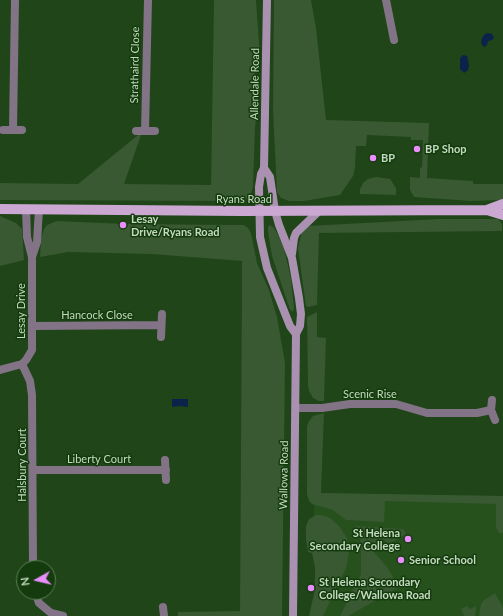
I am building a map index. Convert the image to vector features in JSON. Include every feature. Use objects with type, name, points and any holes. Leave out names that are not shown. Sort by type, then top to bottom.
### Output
[{"type":"main road","name":"Allendale Road","points":[[258,211],[260,180],[264,168],[267,0]]},
{"type":"main road","name":"Allendale Road","points":[[264,168],[268,173],[272,184],[275,211]]},
{"type":"main road","name":"Ryans Road","points":[[487,210],[503,204]]},
{"type":"main road","name":"Ryans Road","points":[[0,209],[258,211],[487,210],[503,215]]},
{"type":"main road","name":"Wallowa Road","points":[[258,211],[260,239],[267,268],[290,326],[296,334]]},
{"type":"main road","name":"Wallowa Road","points":[[275,211],[292,258],[301,314],[300,326],[296,334],[293,616]]},
{"type":"main road","points":[[292,258],[293,244],[296,233],[319,211]]},
{"type":"street","points":[[13,130],[15,0]]},
{"type":"street","name":"Strathaird Close","points":[[145,131],[148,0]]},
{"type":"street","points":[[386,0],[394,40]]},
{"type":"street","points":[[3,130],[22,130]]},
{"type":"street","points":[[136,131],[155,131]]},
{"type":"street","name":"Lesay Drive","points":[[22,364],[32,350],[33,326],[32,257],[27,237],[26,209]]},
{"type":"street","name":"Lesay Drive","points":[[32,257],[37,242],[39,209]]},
{"type":"street","points":[[161,337],[162,314]]},
{"type":"street","name":"Hancock Close","points":[[33,326],[161,325]]},
{"type":"street","points":[[0,370],[22,364]]},
{"type":"street","name":"Halsbury Court","points":[[22,364],[32,387],[33,560]]},
{"type":"street","points":[[492,400],[491,410],[495,420]]},
{"type":"street","name":"Scenic Rise","points":[[296,408],[322,408],[350,404],[396,404],[427,413],[477,413],[491,410]]},
{"type":"street","points":[[165,460],[166,480]]},
{"type":"street","name":"Liberty Court","points":[[32,470],[166,470]]},
{"type":"street","points":[[38,600],[39,603],[51,612],[63,616]]},
{"type":"street","points":[[163,607],[164,616]]},
{"type":"shaded area","points":[[214,0],[256,0],[260,58],[252,82],[253,91],[258,106],[255,127],[253,186],[248,198],[237,201],[0,200],[0,183],[78,184],[138,135],[141,135],[124,184],[211,185]]},
{"type":"shaded area","points":[[274,0],[311,0],[316,28],[326,120],[429,123],[427,178],[473,181],[473,184],[503,184],[503,200],[471,201],[414,197],[410,190],[410,177],[420,178],[423,140],[411,140],[411,137],[367,135],[366,146],[356,146],[353,176],[340,195],[304,201],[289,201],[281,198],[277,192],[273,110]]},
{"type":"shaded area","points":[[376,177],[390,179],[396,188],[396,195],[360,194],[360,189],[363,183],[368,179]]},
{"type":"shaded area","points":[[0,216],[16,223],[22,229],[24,260],[0,266]]},
{"type":"shaded area","points":[[438,219],[498,219],[502,224],[502,231],[319,233],[317,305],[306,306],[298,248],[302,231],[308,226]]},
{"type":"shaded area","points":[[57,221],[126,224],[244,225],[251,233],[257,263],[269,290],[277,317],[285,363],[282,616],[178,616],[178,612],[240,611],[242,261],[152,254],[68,252],[40,257],[41,239],[44,229],[47,225]]},
{"type":"shaded area","points":[[270,225],[274,228],[284,248],[291,279],[294,308],[293,312],[290,310],[272,256],[268,232],[268,227]]},
{"type":"shaded area","points":[[317,312],[317,337],[326,338],[324,401],[319,401],[313,398],[308,386],[307,317]]},
{"type":"shaded area","points":[[324,413],[321,493],[503,496],[503,532],[500,534],[496,528],[496,504],[385,501],[384,522],[346,520],[333,510],[312,504],[309,501],[307,494],[307,426],[313,416]]},
{"type":"shaded area","name":"St Helena Secondary College","points":[[314,493],[503,496],[503,616],[314,616]]},
{"type":"shaded area","points":[[316,515],[330,518],[339,526],[347,538],[349,553],[346,568],[323,616],[309,616],[315,589],[315,567],[312,553],[308,552],[306,526],[309,519]]},
{"type":"shaded area","points":[[355,526],[403,529],[406,534],[389,544],[383,539],[373,551],[387,567],[399,587],[348,616],[340,616],[361,574],[361,545],[359,534]]},
{"type":"shaded area","points":[[495,593],[503,608],[503,616],[479,616],[483,601]]},
{"type":"shaded area","points":[[467,606],[470,609],[476,606],[475,616],[464,616],[461,609]]},
{"type":"water","points":[[488,33],[492,34],[494,38],[488,41],[487,45],[484,47],[481,43],[482,38]]},
{"type":"water","points":[[463,55],[467,56],[469,65],[468,70],[464,73],[460,69],[460,58]]},
{"type":"water","points":[[172,399],[188,399],[188,407],[172,407]]},
{"type":"place","name":"BP Shop","points":[[417,149]]},
{"type":"place","name":"BP","points":[[373,158]]},
{"type":"place","name":"Lesay Drive/Ryans Road","points":[[123,225]]},
{"type":"place","name":"St Helena Secondary College","points":[[408,539]]},
{"type":"place","name":"Senior School","points":[[401,560]]},
{"type":"place","name":"St Helena Secondary College/Wallowa Road","points":[[311,588]]}]
